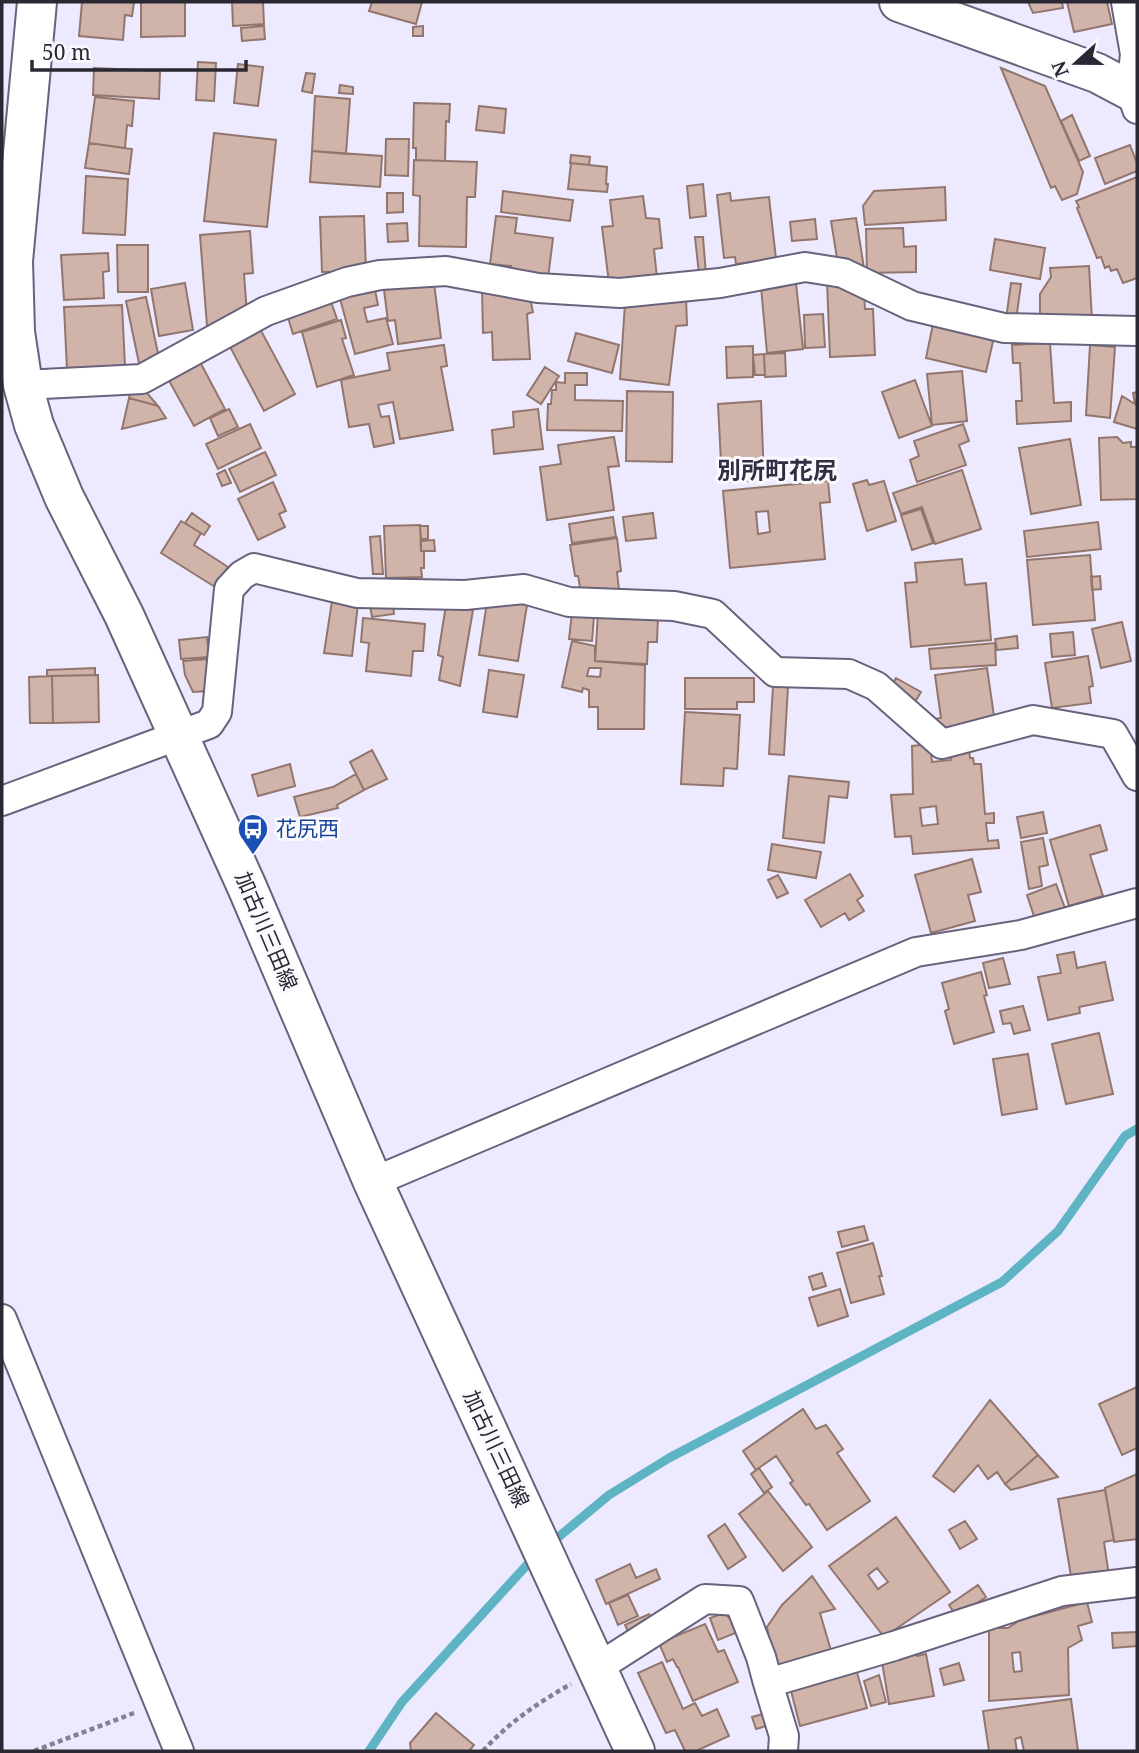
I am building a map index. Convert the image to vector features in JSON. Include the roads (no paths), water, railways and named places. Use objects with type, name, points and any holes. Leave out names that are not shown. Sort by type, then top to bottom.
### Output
[{"type":"main road","name":"加古川三田線","points":[[37,2],[13,261],[15,332],[23,385],[34,425],[64,497],[124,615],[247,887],[373,1182],[635,1751]]},
{"type":"main road","points":[[922,5],[1097,73],[1134,100]]},
{"type":"street","points":[[1126,2],[1135,54],[1134,100]]},
{"type":"street","points":[[23,385],[142,379],[266,312],[347,282],[380,275],[446,271],[538,288],[620,293],[720,283],[805,267],[843,273],[912,306],[1004,328],[1137,331]]},
{"type":"street","points":[[2,801],[209,724],[217,712],[229,589],[242,575],[254,568],[357,593],[465,595],[524,589],[569,602],[674,606],[713,614],[775,673],[849,674],[876,686],[942,744],[1033,720],[1113,734],[1137,776]]},
{"type":"street","points":[[373,1182],[916,952],[1021,935],[1137,903]]},
{"type":"street","points":[[2,1319],[179,1751]]},
{"type":"street","points":[[768,1684],[1062,1591],[1137,1582]]},
{"type":"street","points":[[597,1668],[705,1599],[738,1601],[761,1657],[784,1736],[783,1751]]},
{"type":"waterway","points":[[550,1544],[609,1495],[669,1458],[1002,1282],[1058,1231],[1125,1136],[1137,1129]]},
{"type":"waterway","points":[[369,1751],[402,1702],[536,1555]]},
{"type":"place","name":"花尻西","points":[[253,856]]},
{"type":"district","name":"別所町花尻","points":[[777,471]]}]
